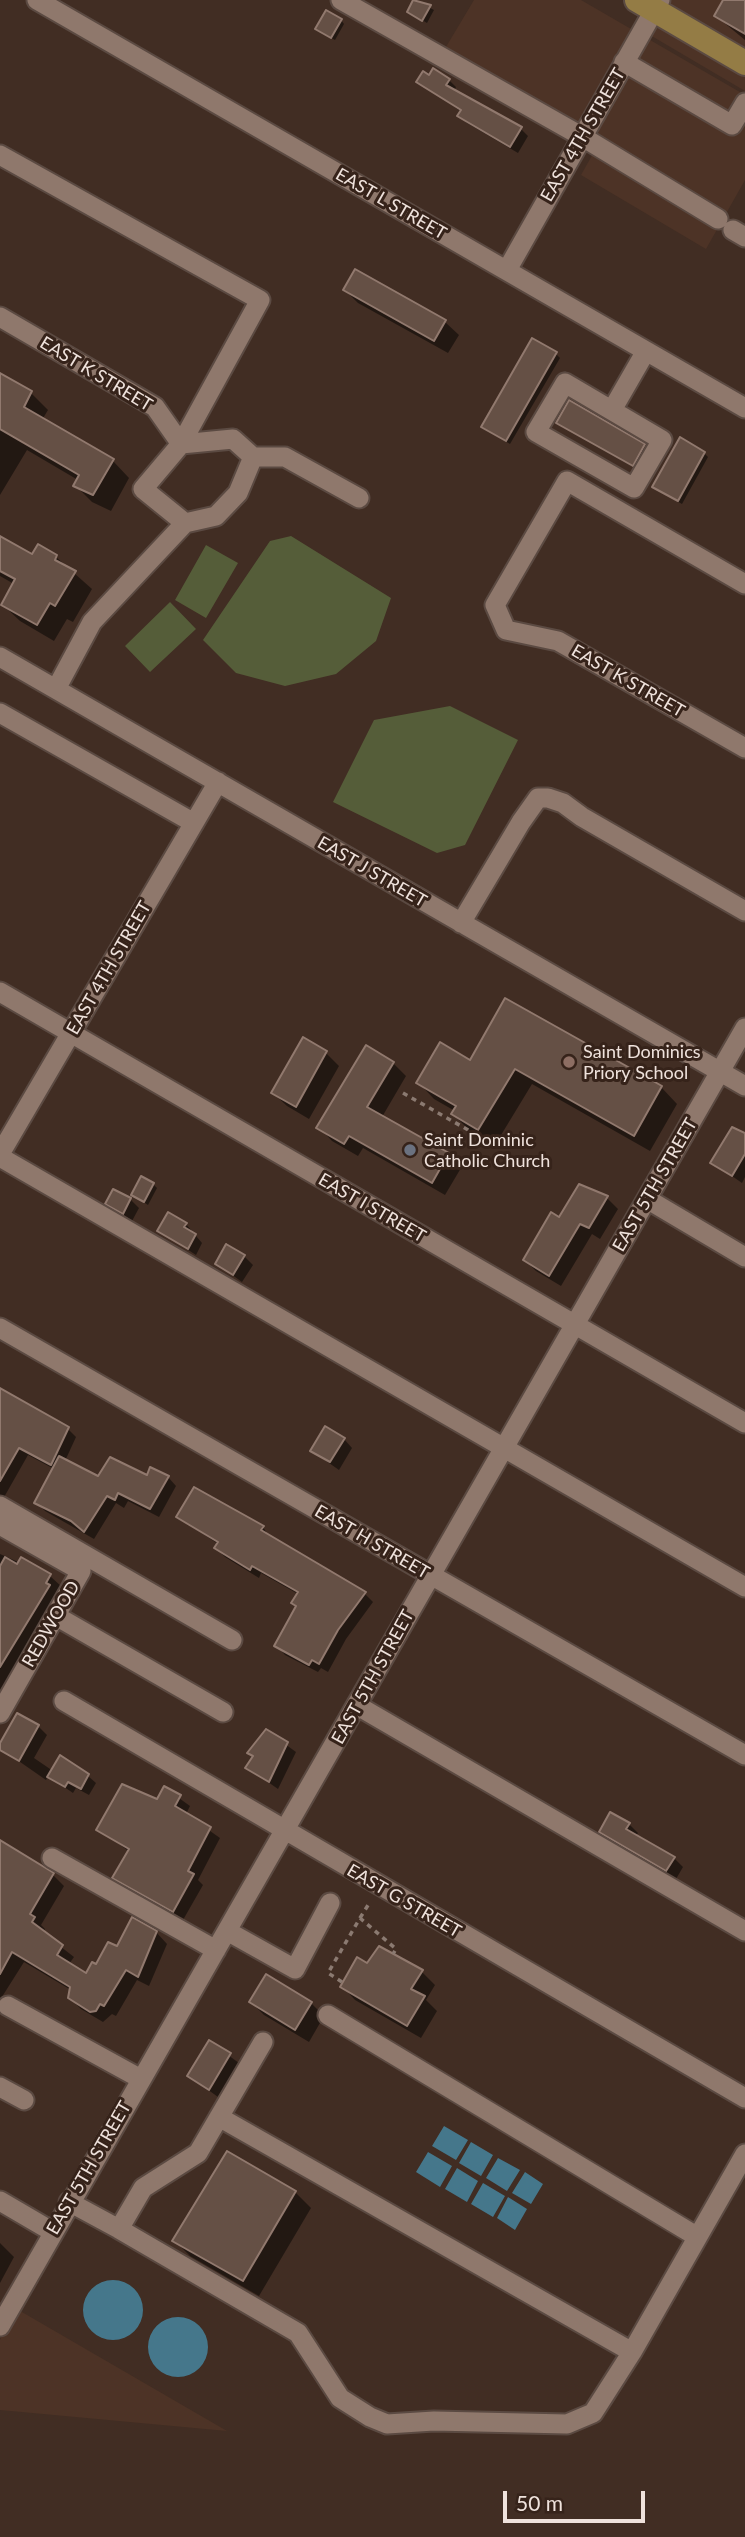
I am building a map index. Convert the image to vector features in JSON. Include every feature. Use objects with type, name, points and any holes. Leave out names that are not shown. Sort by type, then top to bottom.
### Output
[{"type":"main road","points":[[650,3],[745,63]]},
{"type":"street","name":"EAST L STREET","points":[[37,0],[745,408]]},
{"type":"street","points":[[341,0],[582,136],[732,229]]},
{"type":"street","name":"EAST 4TH STREET","points":[[507,270],[625,62],[650,3]]},
{"type":"street","points":[[625,62],[732,125],[745,103]]},
{"type":"street","points":[[0,155],[260,300],[181,444],[143,489],[185,523]]},
{"type":"street","name":"EAST K STREET","points":[[0,317],[155,407],[181,444]]},
{"type":"street","points":[[612,410],[646,351]]},
{"type":"street","points":[[565,383],[612,410],[662,440],[634,488],[536,432],[565,383]]},
{"type":"street","points":[[181,444],[233,439],[253,457],[285,457],[359,498]]},
{"type":"street","points":[[56,689],[92,622],[185,523],[216,516],[238,493],[253,457]]},
{"type":"street","name":"EAST K STREET","points":[[745,584],[567,481],[495,604],[506,630],[558,641],[745,748]]},
{"type":"street","name":"EAST J STREET","points":[[0,657],[745,1086]]},
{"type":"street","points":[[0,713],[194,823]]},
{"type":"street","name":"EAST 4TH STREET","points":[[0,1156],[218,782]]},
{"type":"street","points":[[461,923],[527,814],[538,799],[548,797],[563,803],[582,817],[745,911]]},
{"type":"street","name":"EAST I STREET","points":[[0,992],[745,1423]]},
{"type":"street","name":"EAST 5TH STREET","points":[[0,2326],[745,1028]]},
{"type":"street","points":[[0,1156],[745,1587]]},
{"type":"street","points":[[647,1199],[745,1256]]},
{"type":"street","name":"EAST H STREET","points":[[0,1328],[745,1755]]},
{"type":"street","points":[[0,1506],[232,1640]]},
{"type":"street","name":"REDWOOD","points":[[0,1525],[81,1571],[0,1713]]},
{"type":"street","points":[[56,1616],[223,1712]]},
{"type":"street","name":"EAST G STREET","points":[[64,1701],[284,1832],[745,2098]]},
{"type":"street","points":[[358,1706],[745,1931]]},
{"type":"street","points":[[52,1858],[216,1950]]},
{"type":"street","points":[[227,1931],[295,1969],[330,1903]]},
{"type":"street","points":[[8,2006],[141,2079]]},
{"type":"street","points":[[328,2015],[696,2236]]},
{"type":"street","points":[[119,2229],[143,2188],[198,2153],[262,2042]]},
{"type":"street","points":[[0,2087],[24,2100]]},
{"type":"street","points":[[219,2117],[632,2352]]},
{"type":"street","points":[[69,2203],[298,2333],[340,2398],[370,2417],[387,2424],[473,2421],[551,2425],[580,2420],[593,2413],[632,2352],[745,2154]]},
{"type":"street","points":[[0,2201],[52,2232]]},
{"type":"path","points":[[403,1093],[491,1143]]},
{"type":"path","points":[[342,1982],[328,1973],[360,1918],[396,1949],[393,1954]]},
{"type":"shaded area","points":[[474,0],[581,0],[745,95],[745,180],[706,249],[581,175],[599,143],[443,52]]},
{"type":"shaded area","points":[[671,0],[745,0],[745,91],[650,35]]},
{"type":"shaded area","points":[[15,2308],[227,2431],[0,2410],[0,2340]]},
{"type":"green space","points":[[291,536],[391,598],[376,641],[336,674],[285,686],[236,673],[203,640],[270,541]]},
{"type":"green space","points":[[206,545],[238,563],[206,618],[175,600]]},
{"type":"green space","points":[[170,602],[196,629],[150,672],[125,646]]},
{"type":"green space","points":[[450,706],[518,740],[465,845],[437,853],[333,802],[374,720]]},
{"type":"water","points":[[444,2126],[468,2140],[456,2160],[432,2146]]},
{"type":"water","points":[[471,2142],[493,2155],[481,2176],[459,2163]]},
{"type":"water","points":[[428,2152],[452,2166],[440,2187],[416,2172]]},
{"type":"water","points":[[498,2158],[520,2170],[507,2191],[486,2178]]},
{"type":"water","points":[[457,2168],[478,2181],[467,2202],[445,2189]]},
{"type":"water","points":[[525,2172],[543,2184],[531,2204],[512,2193]]},
{"type":"water","points":[[483,2183],[505,2196],[493,2217],[471,2204]]},
{"type":"water","points":[[508,2197],[527,2209],[515,2230],[497,2218]]},
{"type":"water","points":[[113,2280],[130,2285],[138,2293],[143,2310],[138,2327],[130,2335],[113,2340],[96,2335],[88,2327],[83,2310],[88,2293],[96,2285]]},
{"type":"water","points":[[178,2317],[195,2322],[203,2330],[208,2347],[203,2364],[195,2372],[178,2377],[161,2372],[153,2364],[148,2347],[153,2330],[161,2322]]},
{"type":"building","points":[[413,0],[431,5],[422,21],[407,12]]},
{"type":"building","points":[[723,0],[745,0],[745,34],[714,16]]},
{"type":"building","points":[[326,10],[342,19],[331,38],[315,29]]},
{"type":"building","points":[[433,68],[450,79],[446,85],[522,127],[510,147],[457,116],[461,110],[416,82],[423,71],[429,75]]},
{"type":"building","points":[[355,269],[446,320],[434,341],[343,290]]},
{"type":"building","points":[[532,338],[557,352],[506,441],[481,427]]},
{"type":"building","points":[[0,373],[32,391],[24,407],[114,459],[93,495],[73,486],[79,475],[0,429]]},
{"type":"building","points":[[569,400],[645,444],[633,466],[556,423]]},
{"type":"building","points":[[680,437],[705,452],[678,501],[652,487]]},
{"type":"building","points":[[0,536],[32,554],[38,544],[57,555],[55,560],[76,571],[55,606],[50,603],[37,625],[1,605],[15,579],[0,571]]},
{"type":"building","points":[[505,998],[662,1086],[634,1136],[515,1069],[478,1130],[451,1114],[456,1106],[416,1083],[440,1042],[470,1060]]},
{"type":"building","points":[[303,1037],[327,1051],[296,1107],[271,1093]]},
{"type":"building","points":[[366,1045],[394,1062],[367,1107],[449,1153],[432,1183],[349,1136],[344,1144],[316,1128]]},
{"type":"building","points":[[732,1127],[745,1133],[745,1154],[732,1176],[710,1163]]},
{"type":"building","points":[[141,1176],[154,1183],[144,1202],[131,1195]]},
{"type":"building","points":[[579,1184],[608,1196],[589,1228],[580,1224],[549,1276],[523,1260],[551,1212],[559,1217]]},
{"type":"building","points":[[113,1189],[131,1198],[123,1214],[105,1204]]},
{"type":"building","points":[[168,1212],[187,1223],[184,1227],[196,1234],[188,1249],[157,1231]]},
{"type":"building","points":[[226,1244],[245,1255],[233,1275],[215,1264]]},
{"type":"building","points":[[0,1388],[69,1427],[51,1465],[19,1448],[0,1481]]},
{"type":"building","points":[[325,1426],[345,1438],[330,1462],[310,1451]]},
{"type":"building","points":[[59,1456],[98,1476],[110,1457],[147,1475],[150,1467],[169,1476],[150,1509],[118,1493],[115,1500],[107,1496],[84,1532],[71,1521],[34,1503]]},
{"type":"building","points":[[194,1487],[264,1526],[261,1530],[366,1592],[338,1630],[319,1664],[312,1660],[309,1665],[274,1646],[296,1606],[291,1603],[298,1592],[252,1566],[250,1570],[214,1548],[218,1542],[176,1517]]},
{"type":"building","points":[[5,1557],[17,1564],[21,1557],[51,1574],[46,1583],[50,1585],[0,1667],[0,1566]]},
{"type":"building","points":[[17,1713],[39,1725],[19,1761],[0,1750],[0,1743]]},
{"type":"building","points":[[266,1729],[288,1742],[269,1782],[245,1768],[253,1756],[247,1753]]},
{"type":"building","points":[[60,1755],[89,1774],[81,1789],[68,1782],[65,1787],[47,1777]]},
{"type":"building","points":[[122,1784],[157,1799],[164,1786],[181,1795],[175,1806],[211,1827],[188,1871],[194,1874],[173,1912],[112,1878],[129,1849],[96,1830]]},
{"type":"building","points":[[610,1812],[630,1823],[626,1829],[675,1857],[666,1871],[599,1832]]},
{"type":"building","points":[[0,1840],[54,1873],[30,1914],[35,1917],[32,1922],[63,1945],[57,1955],[86,1973],[92,1962],[96,1964],[108,1942],[117,1946],[132,1917],[157,1931],[138,1977],[126,1970],[104,2006],[100,2004],[96,2011],[90,2012],[68,1998],[70,1987],[12,1952],[0,1974]]},
{"type":"building","points":[[379,1946],[423,1970],[411,1989],[425,1996],[407,2026],[340,1987],[357,1957],[367,1963]]},
{"type":"building","points":[[266,1974],[312,2002],[295,2030],[249,2002]]},
{"type":"building","points":[[209,2040],[231,2053],[209,2090],[187,2076]]},
{"type":"building","points":[[227,2151],[296,2191],[243,2281],[172,2241]]},
{"type":"place","name":"Saint Dominics Priory School","points":[[569,1062]]},
{"type":"place","name":"Saint Dominic Catholic Church","points":[[410,1150]]}]
